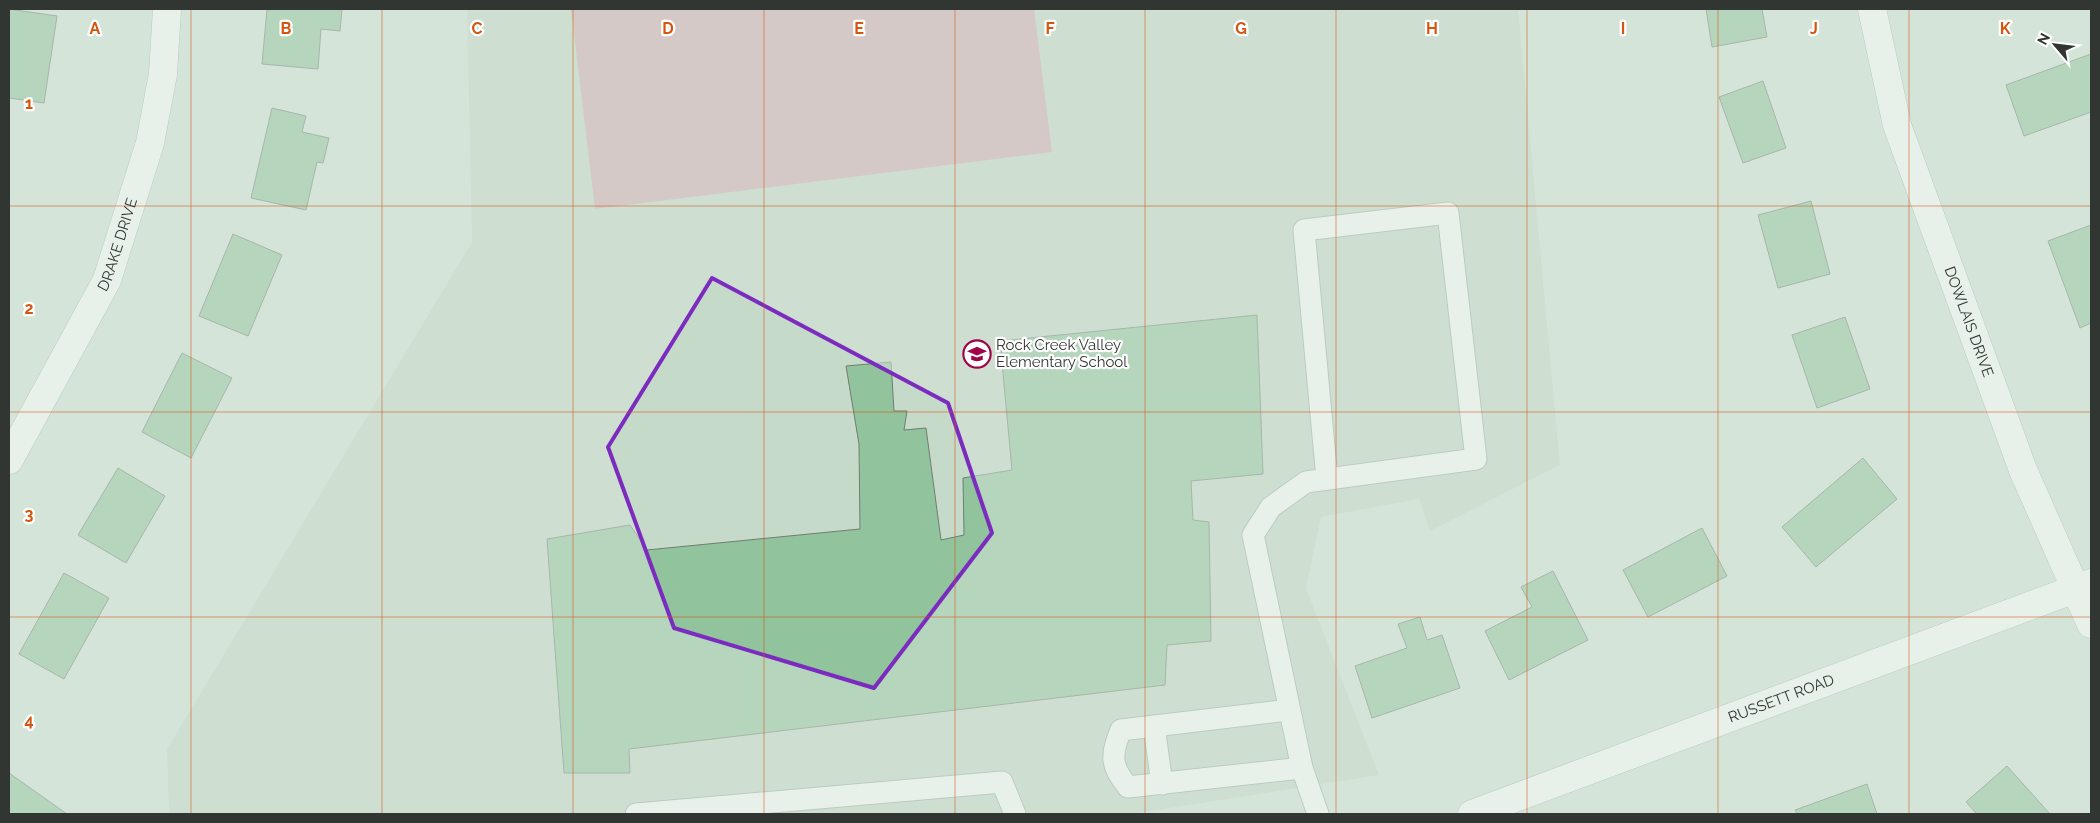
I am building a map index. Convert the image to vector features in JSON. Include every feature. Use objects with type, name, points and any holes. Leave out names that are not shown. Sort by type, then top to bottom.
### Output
[{"type":"street","name":"DRAKE DRIVE","points":[[9,460],[108,280],[150,143],[163,74],[167,9]]},
{"type":"street","name":"DOWLAIS DRIVE","points":[[1872,9],[1898,125],[2023,470],[2083,587],[2091,624]]},
{"type":"street","name":"RUSSETT ROAD","points":[[1472,814],[2083,587]]},
{"type":"lane","points":[[1318,814],[1302,768],[1253,535],[1271,507],[1306,482],[1476,459],[1448,213],[1304,230],[1327,479]]},
{"type":"lane","points":[[1289,710],[1121,730],[1113,748],[1116,772],[1128,788],[1302,768]]},
{"type":"lane","points":[[1154,726],[1162,784]]},
{"type":"lane","points":[[636,814],[1002,782],[1015,814]]},
{"type":"highlighted area","points":[[712,278],[948,403],[992,533],[874,688],[674,628],[608,447]]},
{"type":"shaded area","name":"Rock Creek Valley Elementary School","points":[[467,9],[1518,9],[1560,465],[1430,531],[1419,499],[1321,517],[1306,588],[1379,775],[1132,814],[169,814],[167,749],[472,242]]},
{"type":"shaded area","points":[[571,9],[1034,9],[1052,152],[595,209]]},
{"type":"building","points":[[9,9],[57,16],[44,103],[9,98]]},
{"type":"building","points":[[267,9],[342,9],[340,31],[321,29],[318,69],[262,64]]},
{"type":"building","points":[[1706,9],[1762,9],[1767,37],[1712,47]]},
{"type":"building","points":[[2091,54],[2091,112],[2024,136],[2006,85]]},
{"type":"building","points":[[1763,81],[1786,148],[1743,163],[1719,97]]},
{"type":"building","points":[[272,108],[306,116],[302,132],[329,138],[323,163],[317,162],[306,210],[251,198]]},
{"type":"building","points":[[1811,201],[1830,274],[1778,288],[1758,215]]},
{"type":"building","points":[[2091,225],[2091,323],[2080,328],[2048,241]]},
{"type":"building","points":[[233,234],[282,255],[248,336],[199,316]]},
{"type":"building","name":"Rock Creek Valley Elementary School","points":[[1257,315],[1263,474],[1191,481],[1193,520],[1209,522],[1211,641],[1167,645],[1165,685],[629,749],[630,773],[564,773],[547,539],[630,525],[647,550],[860,529],[859,444],[846,366],[891,362],[894,411],[907,411],[904,430],[926,428],[941,540],[964,535],[963,478],[1012,470],[1000,341]]},
{"type":"building","points":[[1845,317],[1870,389],[1817,408],[1792,335]]},
{"type":"building","points":[[182,353],[232,378],[191,458],[142,432]]},
{"type":"building","points":[[1863,458],[1897,499],[1816,567],[1782,527]]},
{"type":"building","points":[[118,468],[165,496],[126,563],[78,535]]},
{"type":"building","points":[[1702,528],[1727,576],[1648,617],[1623,570]]},
{"type":"building","points":[[1553,571],[1588,640],[1509,680],[1485,631],[1532,607],[1521,587]]},
{"type":"building","points":[[64,573],[109,598],[64,679],[19,654]]},
{"type":"building","points":[[1420,617],[1427,640],[1442,635],[1460,688],[1372,718],[1355,666],[1407,648],[1398,624]]},
{"type":"building","points":[[2007,766],[2050,814],[1977,814],[1966,802]]},
{"type":"building","points":[[9,773],[67,814],[9,814]]},
{"type":"building","points":[[1867,784],[1877,814],[1797,814],[1795,810]]},
{"type":"place","name":"Rock Creek Valley Elementary School","points":[[977,354]]}]
